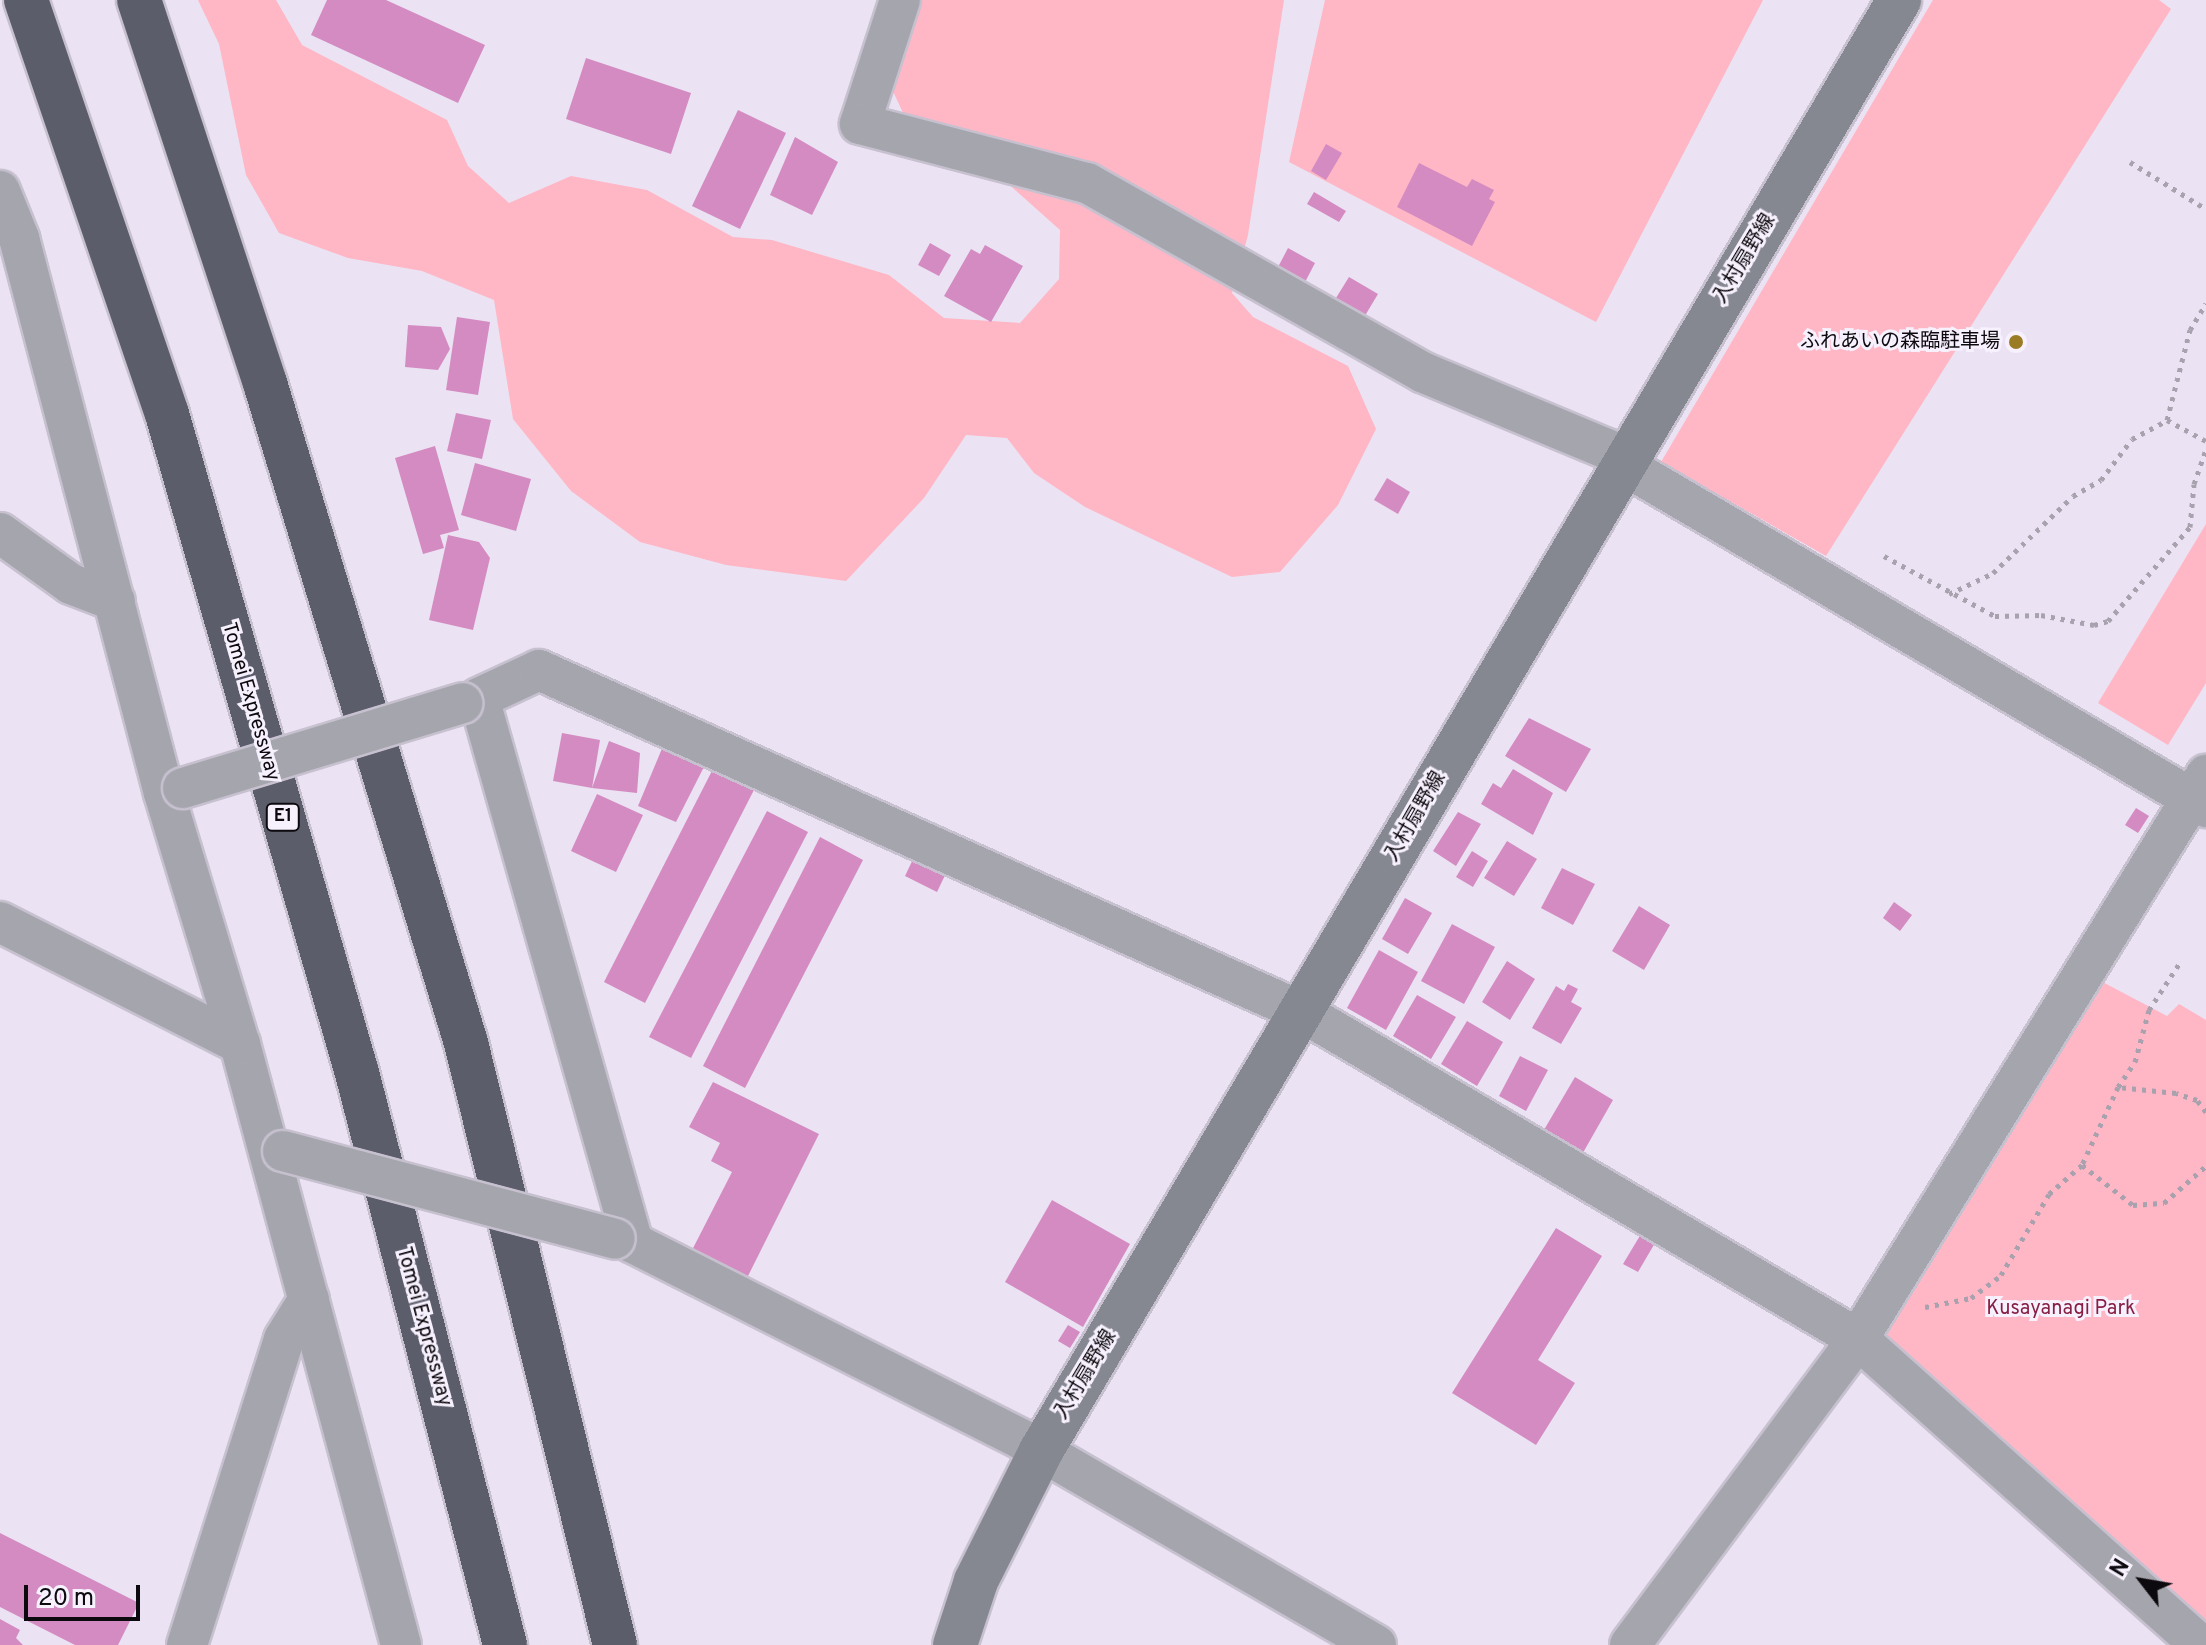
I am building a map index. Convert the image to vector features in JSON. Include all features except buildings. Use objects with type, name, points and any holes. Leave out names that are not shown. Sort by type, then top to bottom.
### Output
[{"type":"highway","name":"Tomei Expressway","points":[[26,0],[167,414],[357,1073],[505,1645]]},
{"type":"highway","points":[[139,0],[265,383],[466,1043],[615,1645]]},
{"type":"street","points":[[900,0],[860,124],[1087,183],[1422,372],[1607,449],[1623,465],[2201,794],[1858,1339],[1630,1645]]},
{"type":"street","name":"入村扇野線","points":[[955,1645],[976,1581],[1041,1451],[1899,0]]},
{"type":"street","points":[[0,191],[19,238],[115,601],[173,791],[240,1044],[274,1148],[309,1299],[401,1645]]},
{"type":"street","points":[[6,548],[71,584],[115,601]]},
{"type":"street","points":[[173,791],[470,701],[539,670],[1302,1012],[1858,1339],[2200,1645]]},
{"type":"street","points":[[470,701],[624,1241]]},
{"type":"street","points":[[0,922],[240,1044]]},
{"type":"street","points":[[274,1148],[624,1241],[1041,1451],[1376,1645]]},
{"type":"street","points":[[187,1645],[284,1339],[309,1299]]},
{"type":"path","points":[[2130,162],[2206,209]]},
{"type":"path","points":[[2167,420],[2167,401],[2190,330],[2206,303]]},
{"type":"path","points":[[2167,420],[2206,441]]},
{"type":"path","points":[[1948,594],[1993,573],[2073,496],[2101,480],[2132,439],[2167,420]]},
{"type":"path","points":[[1884,556],[1948,594],[1995,616],[2041,615],[2094,625],[2108,621],[2190,527],[2194,484],[2206,450]]},
{"type":"path","points":[[1881,1300],[1934,1308],[1971,1298],[2001,1275],[2049,1194],[2082,1165],[2118,1087],[2135,1062],[2149,1010],[2181,961]]},
{"type":"path","points":[[2118,1087],[2176,1093],[2197,1100],[2206,1112]]},
{"type":"path","points":[[2082,1165],[2133,1205],[2164,1203],[2206,1166]]},
{"type":"green space","points":[[198,0],[276,0],[302,45],[447,120],[468,166],[509,203],[571,176],[647,190],[733,237],[772,240],[889,275],[944,318],[1020,323],[1059,279],[1060,230],[985,163],[906,119],[889,83],[915,0],[1284,0],[1248,235],[1232,293],[1253,317],[1348,366],[1376,429],[1338,505],[1280,572],[1232,577],[1085,507],[1034,473],[1007,438],[966,435],[924,498],[846,581],[726,565],[640,542],[571,491],[513,419],[494,300],[422,271],[348,258],[279,233],[246,175],[219,44]]},
{"type":"green space","points":[[1325,0],[1763,0],[1596,322],[1289,162]]},
{"type":"green space","points":[[1933,0],[2159,0],[2171,9],[1826,556],[1661,462]]},
{"type":"green space","points":[[2206,524],[2206,683],[2168,745],[2098,703]]},
{"type":"green space","name":"Kusayanagi Park","points":[[2095,978],[2167,1016],[2179,1004],[2206,1020],[2206,1627],[1879,1340]]},
{"type":"place","name":"ふれあいの森臨駐車場","points":[[2016,342]]}]
